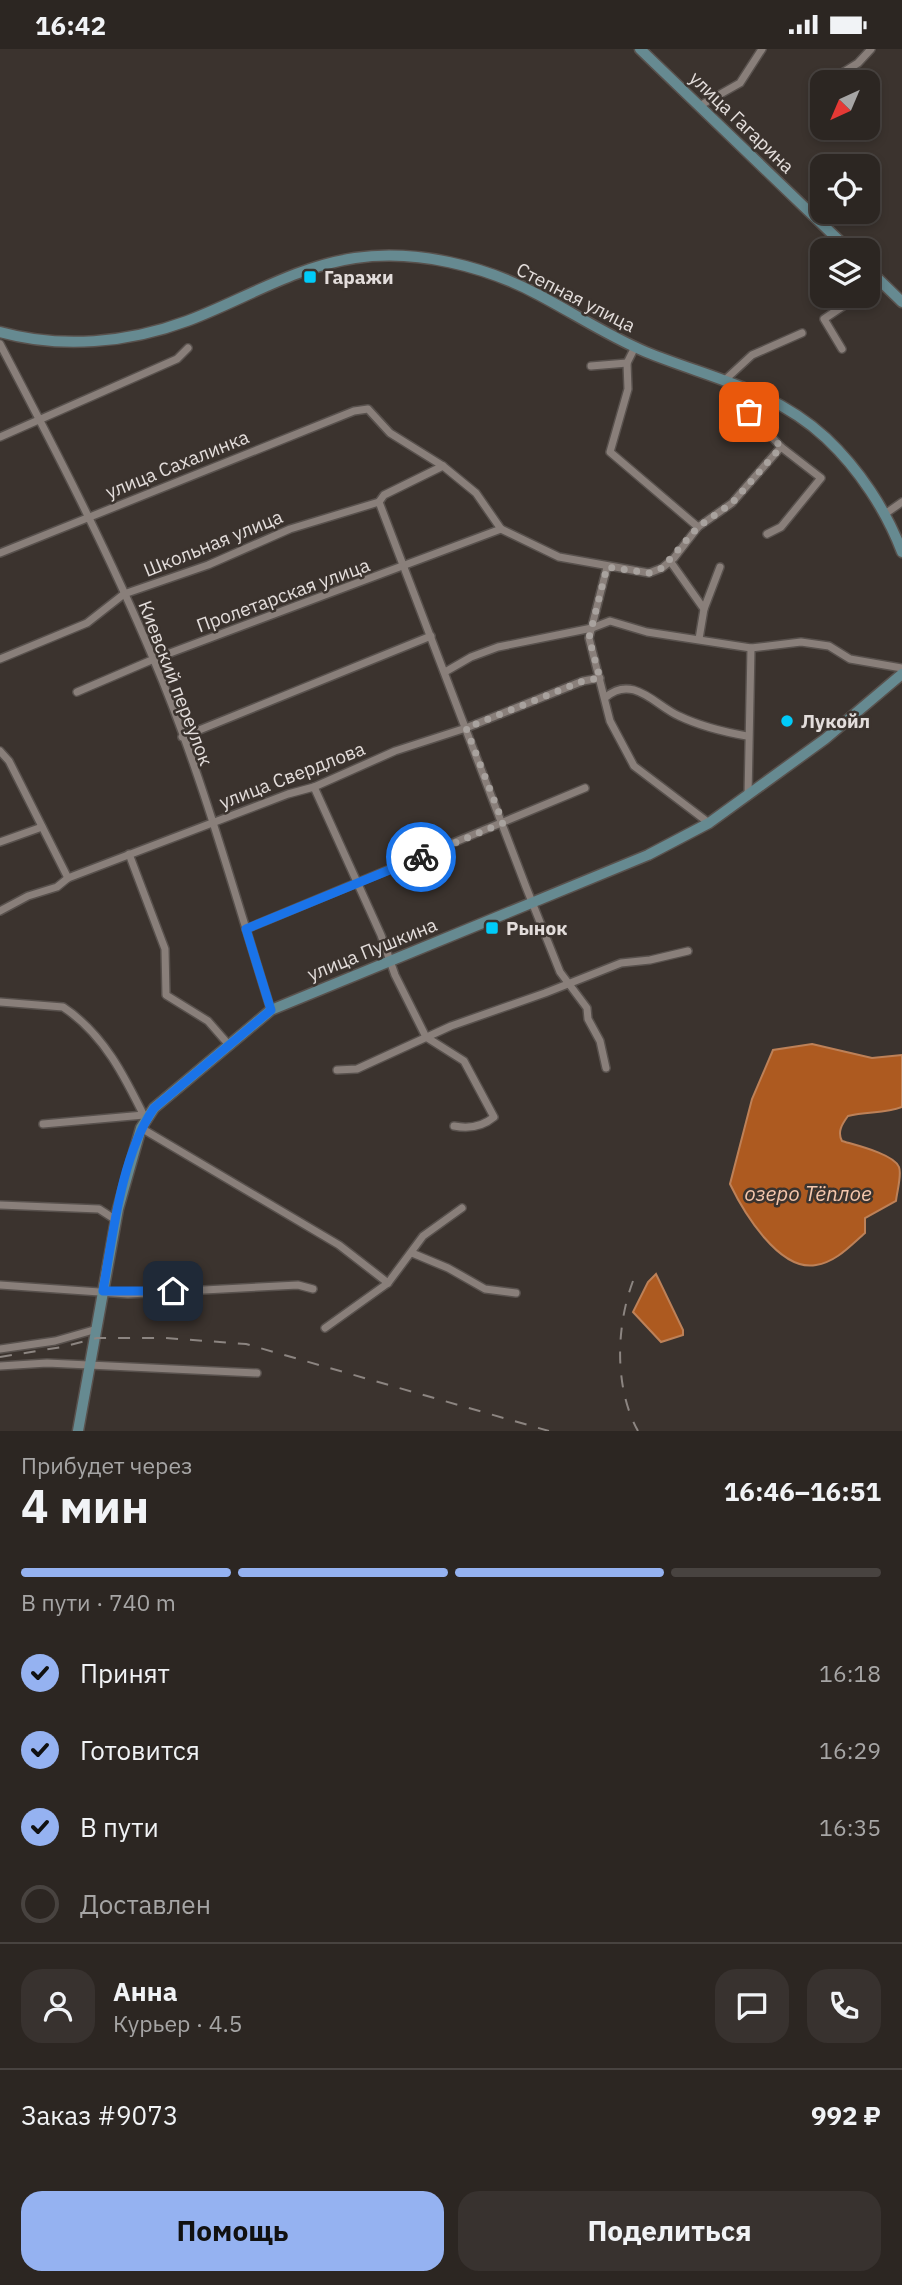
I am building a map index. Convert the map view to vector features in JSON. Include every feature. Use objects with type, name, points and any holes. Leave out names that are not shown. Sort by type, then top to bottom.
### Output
[{"type":"street","name":"улица Гагарина","points":[[640,49],[837,238]]},
{"type":"street","points":[[701,105],[740,83],[762,49]]},
{"type":"street","points":[[847,70],[858,63],[870,49]]},
{"type":"street","name":"Степная улица","points":[[0,332],[24,339],[77,342],[132,337],[186,321],[274,281],[356,258],[425,258],[483,271],[539,295],[597,330],[635,347],[726,379],[779,403],[826,438],[857,473],[885,514],[902,552]]},
{"type":"street","points":[[882,282],[902,302]]},
{"type":"street","points":[[840,308],[824,319],[842,349]]},
{"type":"street","points":[[726,379],[752,355],[802,333]]},
{"type":"street","name":"Киевский переулок","points":[[0,344],[89,517],[154,659],[212,823],[271,1010]]},
{"type":"street","points":[[635,347],[627,363],[628,389],[610,452],[698,527]]},
{"type":"street","points":[[0,437],[177,359],[188,348]]},
{"type":"street","points":[[591,366],[627,363]]},
{"type":"street","name":"улица Сахалинка","points":[[0,553],[354,411],[368,409],[390,433],[443,466]]},
{"type":"street","points":[[749,412],[781,447],[821,478],[781,527],[767,534]]},
{"type":"street","points":[[443,466],[476,493],[501,529],[559,557],[649,573],[662,568],[698,527],[732,503],[781,447]]},
{"type":"street","name":"Школьная улица","points":[[0,659],[87,623],[124,594],[208,565],[290,529],[379,502],[384,495],[443,466]]},
{"type":"street","points":[[379,502],[561,972],[587,1008],[588,1020],[600,1041],[606,1068]]},
{"type":"street","points":[[885,514],[902,502]]},
{"type":"street","name":"Пролетарская улица","points":[[77,692],[154,659],[501,529]]},
{"type":"street","points":[[672,559],[704,608]]},
{"type":"street","points":[[607,567],[589,638],[610,721],[634,766],[709,823]]},
{"type":"street","points":[[699,639],[704,608],[720,567]]},
{"type":"street","points":[[445,672],[498,646],[592,628],[610,621],[647,632],[751,647],[810,644],[829,646],[857,661],[902,668]]},
{"type":"street","points":[[182,737],[431,636]]},
{"type":"street","points":[[748,797],[747,736],[751,647]]},
{"type":"street","name":"улица Пушкина","points":[[78,1431],[116,1220],[144,1121],[154,1108],[271,1010],[648,855],[709,823],[825,739],[902,674]]},
{"type":"street","name":"улица Свердлова","points":[[0,911],[28,896],[57,887],[68,879],[314,787],[395,751],[466,728],[583,681],[600,678]]},
{"type":"street","points":[[606,697],[611,692],[635,689],[650,695],[677,715],[747,736]]},
{"type":"street","points":[[0,751],[9,761],[68,879]]},
{"type":"street","points":[[314,787],[426,1037],[464,1061],[494,1117],[488,1123],[467,1129],[454,1126]]},
{"type":"street","points":[[246,929],[585,788]]},
{"type":"street","points":[[0,842],[42,828]]},
{"type":"street","points":[[129,855],[165,949],[166,995],[208,1021],[229,1045]]},
{"type":"street","points":[[337,1070],[357,1069],[426,1037],[621,963],[650,961],[688,950]]},
{"type":"street","points":[[0,1002],[62,1007],[71,1012],[95,1034],[125,1077],[144,1121],[339,1245],[388,1283]]},
{"type":"street","points":[[43,1125],[144,1121]]},
{"type":"street","points":[[0,1205],[99,1209],[116,1220]]},
{"type":"street","points":[[325,1328],[388,1283],[423,1236],[462,1208]]},
{"type":"street","points":[[412,1254],[448,1268],[485,1289],[516,1293]]},
{"type":"street","points":[[0,1285],[128,1294],[298,1285],[313,1289]]},
{"type":"street","points":[[0,1349],[64,1339],[98,1329]]},
{"type":"street","points":[[0,1366],[47,1363],[257,1373]]},
{"type":"water","name":"озеро Тёплое","points":[[812,1044],[872,1058],[902,1055],[902,1107],[848,1116],[840,1131],[842,1141],[874,1151],[896,1162],[900,1174],[896,1201],[865,1218],[865,1233],[830,1261],[802,1265],[776,1250],[764,1237],[730,1184],[752,1099],[773,1050]]},
{"type":"water","points":[[656,1274],[683,1330],[683,1335],[661,1342],[633,1312],[648,1282]]},
{"type":"railway","points":[[633,1281],[623,1317],[620,1357],[625,1396],[638,1431]]},
{"type":"railway","points":[[0,1357],[62,1347],[97,1338],[166,1338],[246,1344],[549,1431]]},
{"type":"way so far","points":[[421,857],[503,823],[466,728],[583,681],[600,678],[589,638],[607,567],[649,573],[662,568],[674,558],[698,527],[732,503],[781,447],[749,412]]},
{"type":"place","name":"Гаражи","points":[[310,277]]},
{"type":"place","name":"Лукойл","points":[[787,721]]},
{"type":"place","name":"Рынок","points":[[492,928]]},
{"type":"route","points":[[173,1291],[128,1294],[103,1291],[115,1223],[141,1128],[154,1108],[271,1010],[246,929],[421,857]]}]
